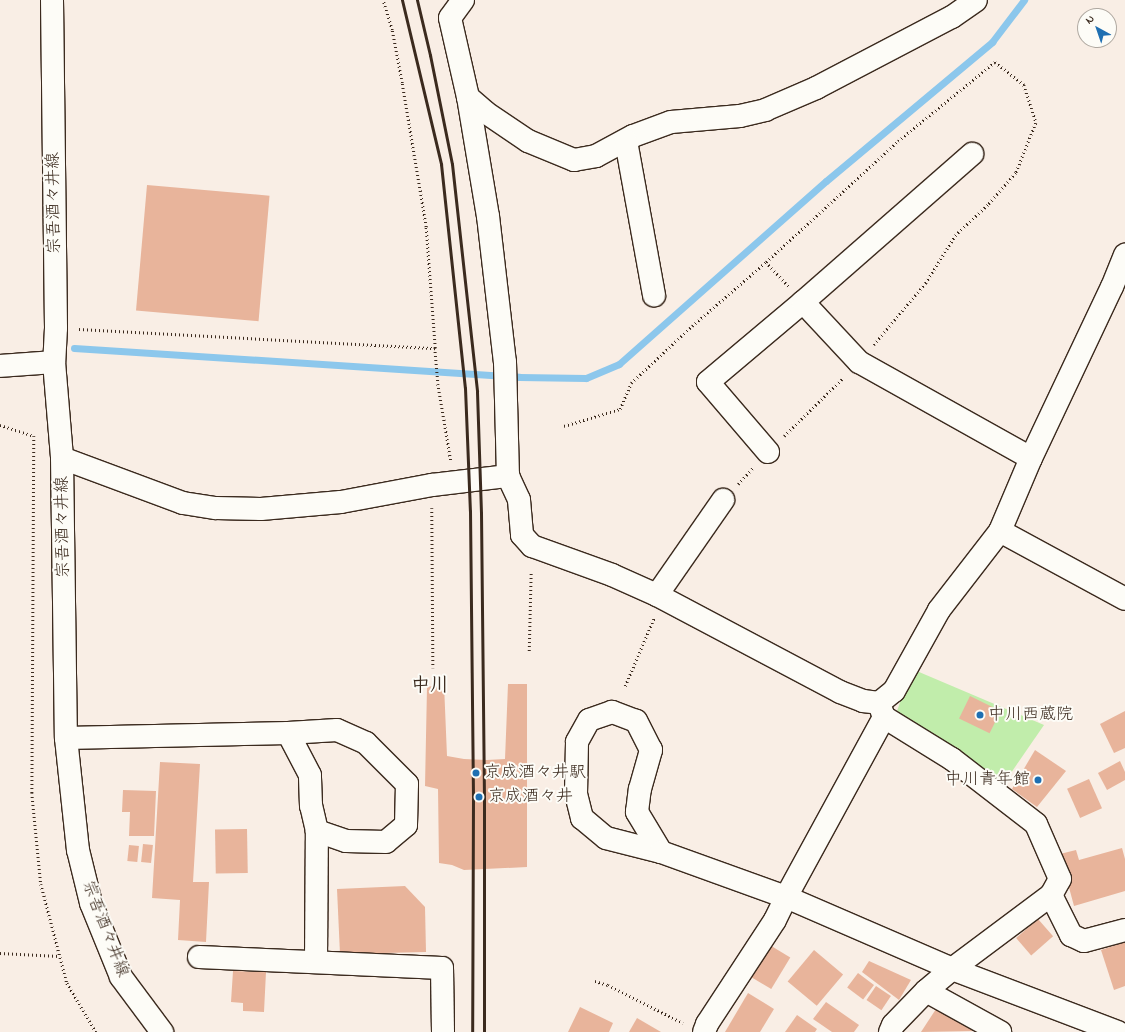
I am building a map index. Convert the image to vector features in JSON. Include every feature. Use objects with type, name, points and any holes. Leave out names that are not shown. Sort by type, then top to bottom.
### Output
[{"type":"street","name":"宗吾酒々井線","points":[[52,0],[56,328],[54,362],[62,458],[66,738],[78,850],[91,903],[121,977],[162,1032]]},
{"type":"street","points":[[463,0],[450,18],[468,97],[488,216],[505,362],[507,391],[508,476],[519,500],[522,535],[532,546],[612,575],[660,597],[840,692],[881,710],[952,760],[1036,824],[1060,879],[1051,895],[952,969],[926,991],[893,1025],[890,1032]]},
{"type":"street","points":[[468,97],[485,112],[528,141],[574,160],[596,156],[650,128],[671,122],[740,116],[765,110],[836,77],[952,17],[976,0]]},
{"type":"street","points":[[626,141],[654,295]]},
{"type":"street","points":[[768,452],[708,382],[803,302],[972,154]]},
{"type":"street","points":[[695,1028],[708,1024],[775,920],[881,710],[894,691],[939,610],[1000,531],[1031,458],[1112,287],[1125,255]]},
{"type":"street","points":[[803,302],[859,362],[1031,458]]},
{"type":"street","points":[[0,366],[54,362]]},
{"type":"street","points":[[62,458],[183,502],[216,508],[261,509],[341,502],[432,485],[508,476]]},
{"type":"street","points":[[660,597],[723,500]]},
{"type":"street","points":[[1000,531],[1125,599]]},
{"type":"street","points":[[661,852],[637,812],[640,789],[651,750],[636,721],[612,712],[588,720],[577,742],[576,794],[582,818],[606,838],[661,852],[786,897],[1091,1027],[1118,1032]]},
{"type":"street","points":[[66,738],[288,733],[337,730],[366,743],[407,784],[406,825],[386,842],[346,842],[317,830]]},
{"type":"street","points":[[288,733],[310,775],[311,806],[317,830],[316,961]]},
{"type":"street","points":[[1051,895],[1071,936],[1084,941],[1125,930]]},
{"type":"street","points":[[199,957],[316,961],[442,968],[443,1032]]},
{"type":"street","points":[[926,991],[1000,1032]]},
{"type":"path","points":[[383,0],[392,30],[426,227],[438,384],[454,483]]},
{"type":"path","points":[[766,262],[803,302]]},
{"type":"path","points":[[56,328],[435,348]]},
{"type":"path","points":[[723,500],[768,452],[859,362]]},
{"type":"path","points":[[0,425],[34,436],[32,792],[41,884],[67,983],[96,1032]]},
{"type":"path","points":[[432,485],[432,668]]},
{"type":"path","points":[[529,651],[532,546]]},
{"type":"path","points":[[625,686],[660,597]]},
{"type":"path","points":[[0,953],[59,956]]},
{"type":"path","points":[[595,981],[608,985],[695,1028]]},
{"type":"green space","points":[[912,669],[1044,725],[1004,783],[897,711]]},
{"type":"building","points":[[147,185],[270,196],[259,321],[136,311]]},
{"type":"building","name":"京成酒々井駅","points":[[444,684],[447,756],[464,759],[487,760],[505,759],[508,684],[527,684],[527,867],[464,870],[452,865],[439,863],[438,789],[425,786],[427,687]]},
{"type":"building","name":"中川西蔵院","points":[[970,696],[1001,711],[990,733],[959,718]]},
{"type":"building","points":[[1125,711],[1125,748],[1114,753],[1100,724]]},
{"type":"building","name":"中川青年館","points":[[1035,750],[1066,771],[1037,807],[1012,789]]},
{"type":"building","points":[[1120,761],[1125,772],[1125,780],[1107,790],[1098,773]]},
{"type":"building","points":[[160,762],[200,764],[193,882],[209,882],[206,942],[178,940],[180,900],[152,898]]},
{"type":"building","points":[[1089,779],[1102,808],[1080,818],[1067,789]]},
{"type":"building","points":[[123,790],[156,791],[154,836],[129,836],[130,812],[122,812]]},
{"type":"building","points":[[247,829],[248,873],[216,874],[215,830]]},
{"type":"building","points":[[143,844],[153,845],[151,863],[141,862]]},
{"type":"building","points":[[129,845],[139,846],[137,862],[127,861]]},
{"type":"building","points":[[1122,848],[1125,859],[1125,891],[1074,906],[1060,854],[1076,850],[1079,860]]},
{"type":"building","points":[[405,886],[425,907],[426,952],[340,954],[337,889]]},
{"type":"building","points":[[1038,919],[1053,936],[1031,955],[1016,938]]},
{"type":"building","points":[[1125,942],[1125,986],[1114,990],[1101,950]]},
{"type":"building","points":[[768,944],[790,957],[771,989],[749,976]]},
{"type":"building","points":[[814,950],[843,974],[817,1006],[788,981]]},
{"type":"building","points":[[869,961],[911,980],[899,1000],[862,972]]},
{"type":"building","points":[[233,971],[266,972],[264,1012],[243,1011],[243,1003],[231,1002]]},
{"type":"building","points":[[858,973],[874,985],[863,999],[847,987]]},
{"type":"building","points":[[876,986],[891,996],[881,1010],[866,1000]]},
{"type":"building","points":[[748,993],[774,1009],[760,1032],[725,1032]]},
{"type":"building","points":[[826,1002],[859,1025],[854,1032],[832,1032],[813,1019]]},
{"type":"building","points":[[580,1007],[613,1023],[609,1032],[568,1032]]},
{"type":"building","points":[[936,1009],[974,1031],[921,1032]]},
{"type":"building","points":[[797,1015],[817,1029],[815,1032],[785,1032]]},
{"type":"building","points":[[637,1018],[661,1032],[629,1032]]},
{"type":"waterway","points":[[74,348],[519,377],[586,378],[619,364],[826,181],[992,42],[1024,0]]},
{"type":"railway","points":[[402,0],[441,164],[465,388],[470,511],[473,797],[472,1032]]},
{"type":"railway","points":[[417,0],[430,55],[452,164],[477,392],[481,513],[484,798],[484,1032]]},
{"type":"place","name":"中川西蔵院","points":[[980,715]]},
{"type":"place","name":"京成酒々井駅","points":[[476,773]]},
{"type":"place","name":"中川青年館","points":[[1038,780]]},
{"type":"place","name":"京成酒々井","points":[[479,797]]},
{"type":"district","name":"中川","points":[[430,687]]}]
